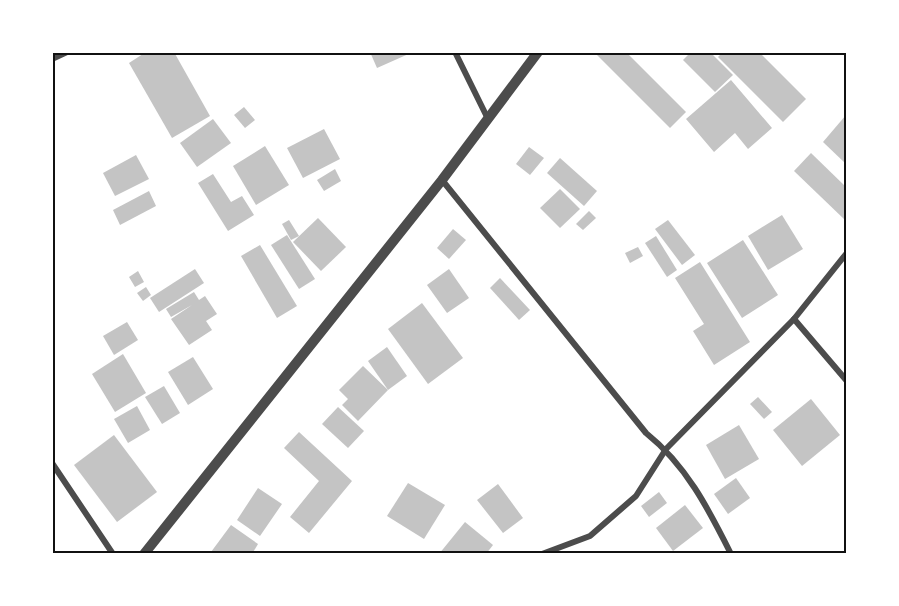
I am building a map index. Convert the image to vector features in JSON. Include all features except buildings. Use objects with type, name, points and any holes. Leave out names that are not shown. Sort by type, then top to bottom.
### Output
[{"type":"street","points":[[52,59],[67,52]]},
{"type":"street","points":[[455,52],[488,119]]},
{"type":"street","points":[[144,554],[442,180],[538,52]]},
{"type":"street","points":[[442,180],[646,433],[666,449],[704,500],[731,554]]},
{"type":"street","points":[[542,554],[590,536],[636,496],[666,449],[794,319],[846,254]]},
{"type":"street","points":[[794,319],[846,380]]},
{"type":"street","points":[[52,463],[113,554]]}]
